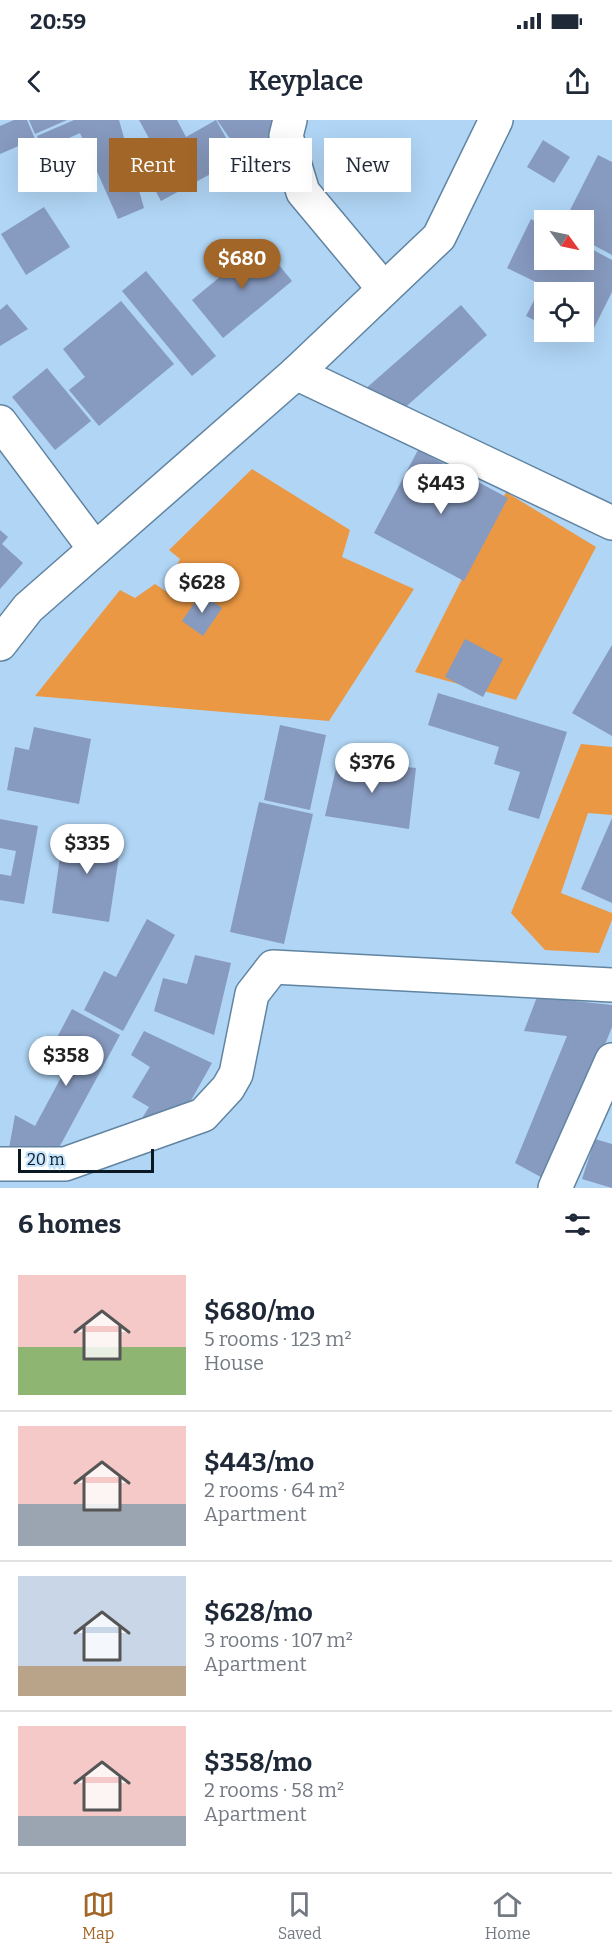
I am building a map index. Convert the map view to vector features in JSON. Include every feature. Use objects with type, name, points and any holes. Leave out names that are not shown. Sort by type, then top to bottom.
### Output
[{"type":"street","points":[[290,120],[286,136],[303,192],[384,289]]},
{"type":"street","points":[[0,644],[28,608],[296,373],[439,237],[496,120]]},
{"type":"street","points":[[296,373],[612,523]]},
{"type":"street","points":[[0,422],[95,549]]},
{"type":"street","points":[[0,1164],[64,1164],[203,1115],[228,1089],[236,1074],[252,994],[273,967],[612,985]]},
{"type":"street","points":[[555,1188],[606,1103],[612,1060]]},
{"type":"shaded area","points":[[252,469],[350,530],[342,557],[414,589],[329,721],[35,696],[120,590],[135,598],[155,584],[167,592],[182,583],[174,571],[180,559],[169,550]]},
{"type":"shaded area","points":[[506,492],[596,547],[516,700],[415,672]]},
{"type":"shaded area","points":[[581,744],[612,747],[612,815],[588,813],[561,893],[612,913],[612,920],[599,953],[545,950],[511,913]]},
{"type":"building","points":[[14,120],[27,120],[35,138],[18,138],[18,146],[0,154],[0,126]]},
{"type":"building","points":[[29,120],[67,120],[35,134]]},
{"type":"building","points":[[74,120],[119,120],[124,138],[109,138],[109,192],[139,192],[144,208],[118,219],[97,171],[97,138],[82,138],[80,133],[69,138],[38,138],[37,136]]},
{"type":"building","points":[[139,120],[177,120],[186,137],[216,120],[226,138],[209,138],[209,175],[197,181],[197,138],[149,138]]},
{"type":"building","points":[[217,120],[287,120],[280,138],[229,138]]},
{"type":"building","points":[[543,140],[570,157],[554,183],[527,167]]},
{"type":"building","points":[[598,155],[612,162],[612,255],[594,245],[594,210],[570,210]]},
{"type":"building","points":[[156,192],[178,192],[161,201]]},
{"type":"building","points":[[44,207],[70,247],[26,275],[1,234]]},
{"type":"building","points":[[531,219],[534,221],[534,270],[594,270],[594,250],[612,260],[612,292],[594,328],[594,282],[536,282],[507,268]]},
{"type":"building","points":[[261,243],[292,281],[223,338],[192,300]]},
{"type":"building","points":[[146,271],[216,356],[192,376],[122,291]]},
{"type":"building","points":[[534,300],[534,320],[526,316]]},
{"type":"building","points":[[121,301],[174,364],[99,426],[69,390],[85,377],[63,349]]},
{"type":"building","points":[[7,304],[28,329],[0,346],[0,310]]},
{"type":"building","points":[[461,305],[487,335],[401,411],[363,391]]},
{"type":"building","points":[[47,368],[91,421],[55,450],[12,397]]},
{"type":"building","points":[[418,450],[508,498],[464,581],[374,533]]},
{"type":"building","points":[[0,530],[8,537],[2,544],[23,563],[0,589]]},
{"type":"building","points":[[201,593],[222,608],[203,636],[182,621]]},
{"type":"building","points":[[465,639],[503,659],[483,697],[445,677]]},
{"type":"building","points":[[612,645],[612,736],[572,713]]},
{"type":"building","points":[[438,693],[567,732],[539,819],[508,810],[520,772],[494,764],[499,747],[428,725]]},
{"type":"building","points":[[280,725],[326,735],[310,810],[264,800]]},
{"type":"building","points":[[34,727],[91,739],[79,804],[7,790],[15,747],[29,750]]},
{"type":"building","points":[[338,760],[416,768],[409,829],[325,816]]},
{"type":"building","points":[[259,802],[313,814],[284,944],[230,932]]},
{"type":"building","points":[[612,818],[612,903],[581,889]]},
{"type":"building","points":[[0,819],[38,826],[24,904],[0,900],[0,874],[11,876],[16,851],[0,848]]},
{"type":"building","points":[[64,828],[122,836],[109,922],[52,913]]},
{"type":"building","points":[[147,919],[175,935],[123,1031],[84,1010],[104,971],[116,977]]},
{"type":"building","points":[[195,955],[231,963],[214,1035],[154,1011],[163,978],[187,984]]},
{"type":"building","points":[[537,997],[612,1005],[612,1027],[550,1182],[515,1163],[567,1036],[524,1031]]},
{"type":"building","points":[[72,1009],[120,1035],[54,1157],[8,1154],[15,1115],[35,1126],[72,1057],[52,1047]]},
{"type":"building","points":[[144,1031],[212,1063],[189,1104],[136,1128],[149,1107],[132,1097],[150,1067],[131,1055]]},
{"type":"building","points":[[595,1139],[612,1144],[612,1188],[582,1179]]}]
